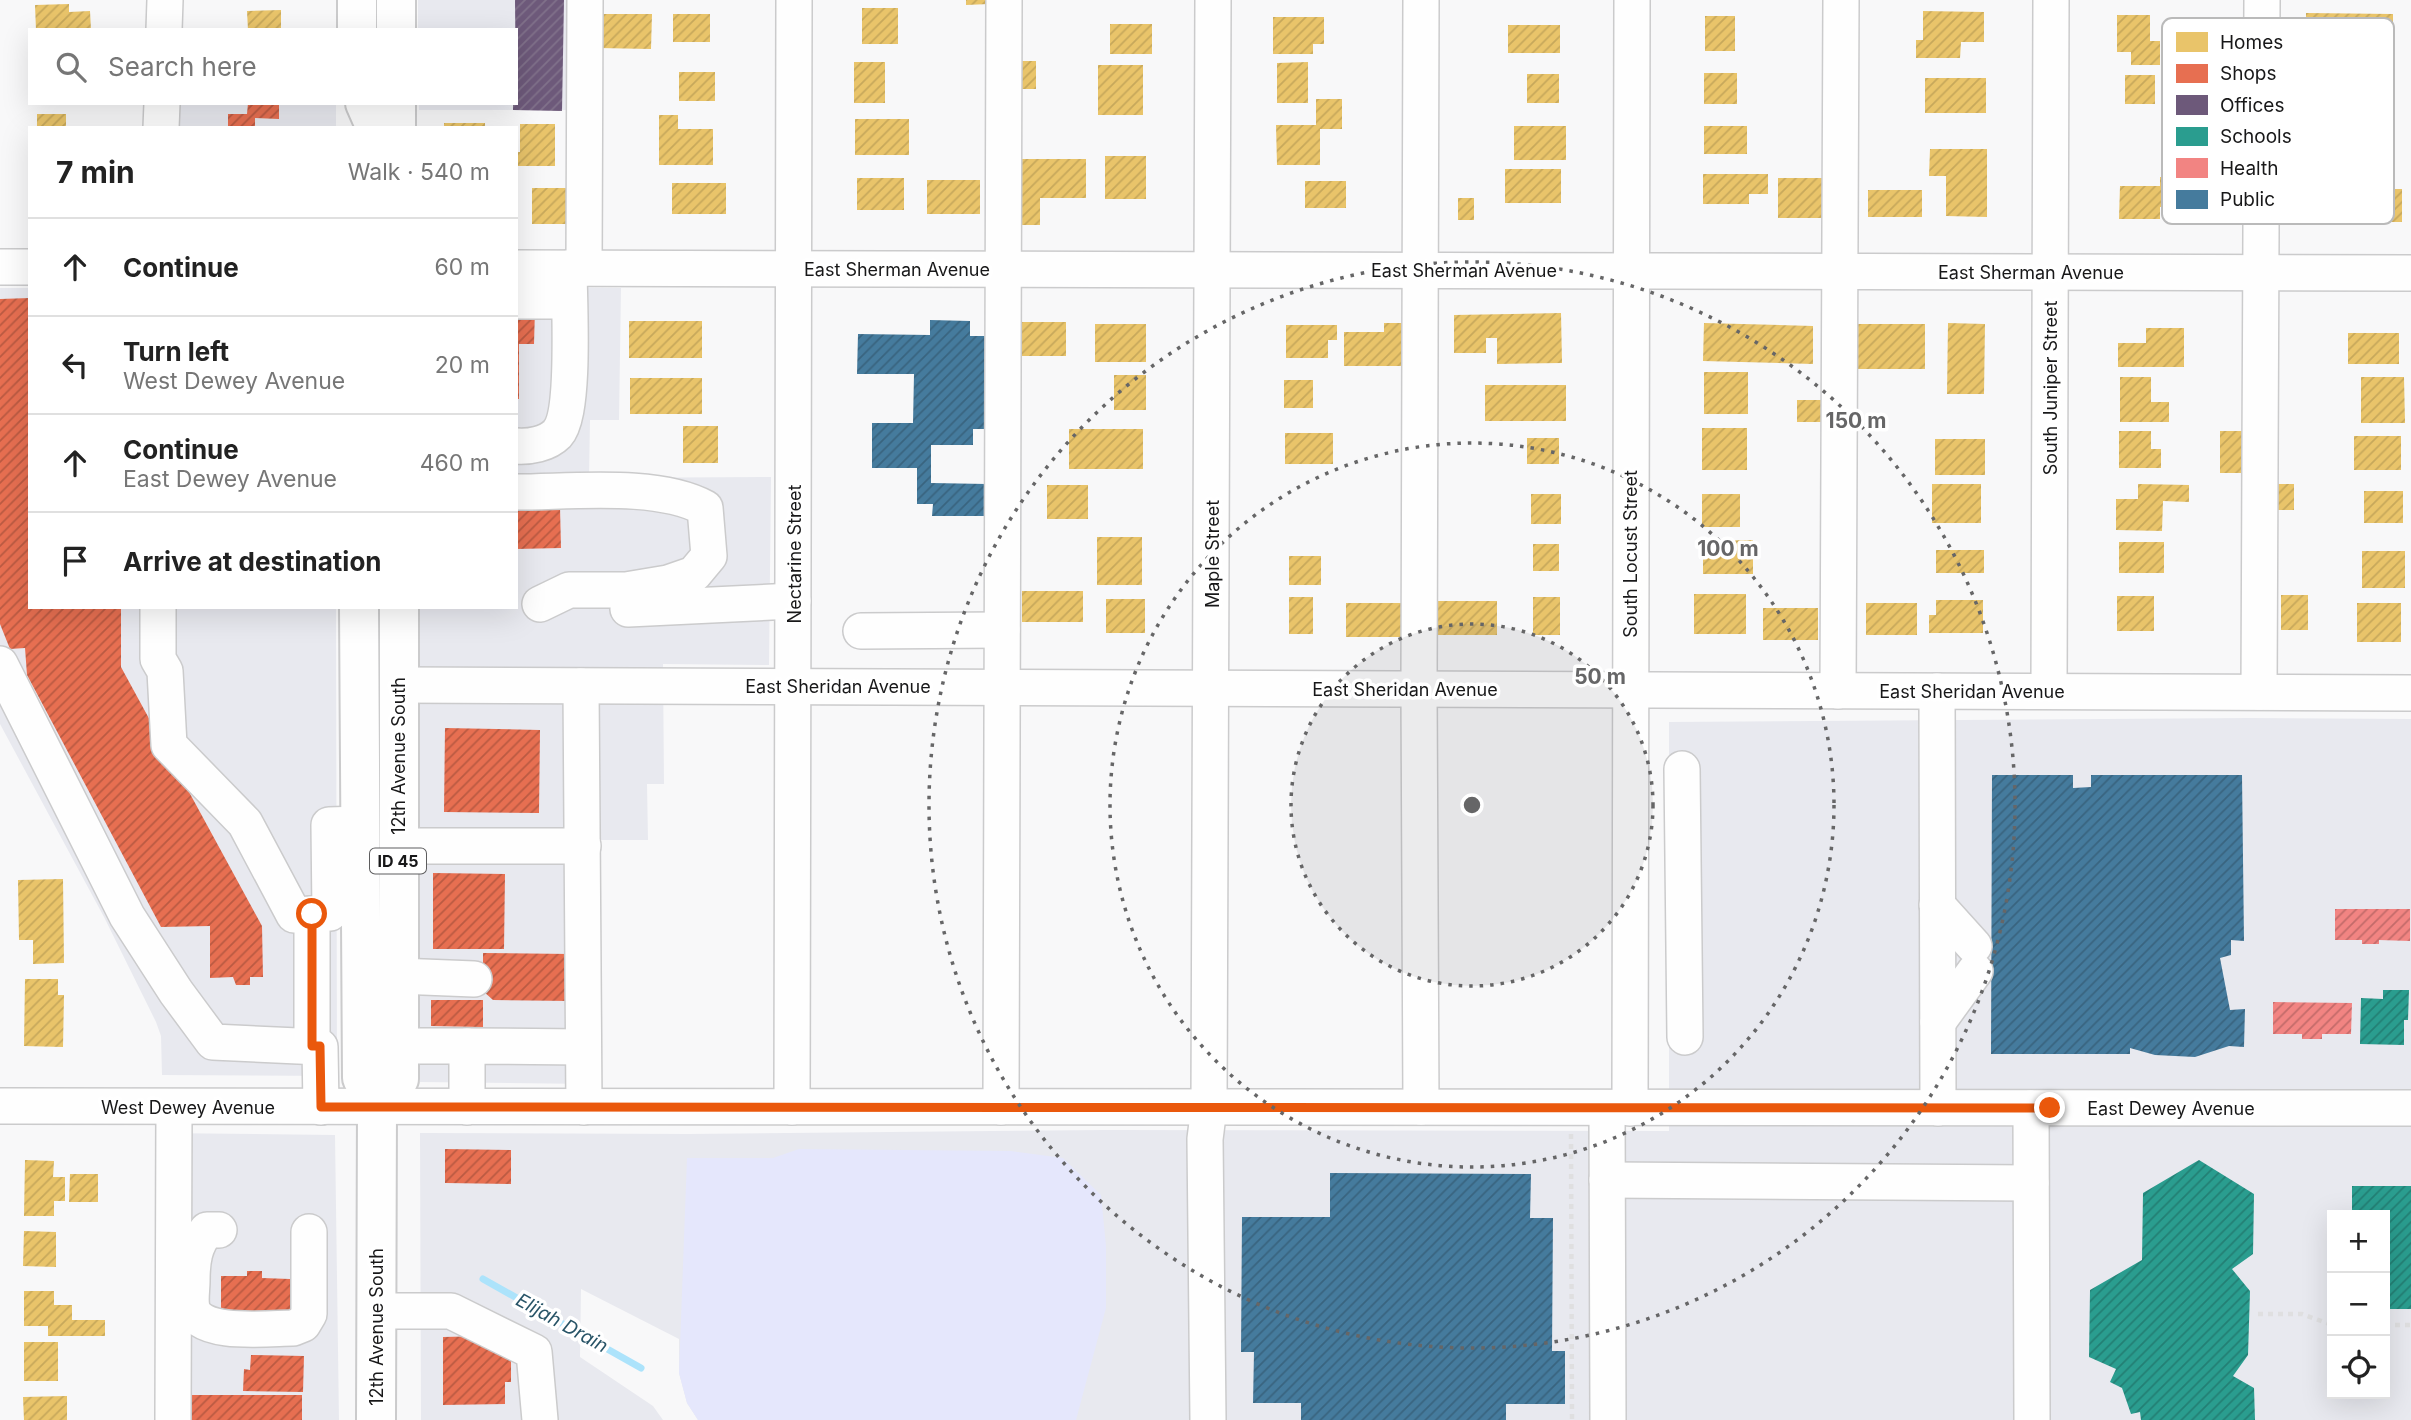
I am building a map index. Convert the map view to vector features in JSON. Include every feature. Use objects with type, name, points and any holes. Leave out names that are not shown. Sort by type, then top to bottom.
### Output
[{"type":"main road","points":[[357,0],[357,28]]},
{"type":"main road","points":[[396,0],[396,28]]},
{"type":"main road","points":[[358,105],[358,126]]},
{"type":"main road","points":[[366,105],[375,126]]},
{"type":"main road","points":[[396,105],[396,126]]},
{"type":"main road","name":"12th Avenue South","points":[[359,609],[362,1078],[377,1107],[376,1420]]},
{"type":"main road","points":[[378,609],[380,654],[398,676]]},
{"type":"main road","name":"12th Avenue South","points":[[377,1107],[399,1079],[399,609]]},
{"type":"main road","points":[[360,691],[371,700],[378,721],[381,825],[388,839],[398,846]]},
{"type":"street","points":[[164,28],[165,0]]},
{"type":"street","points":[[518,446],[546,442],[558,433],[567,409],[584,0]]},
{"type":"street","name":"Nectarine Street","points":[[792,1107],[794,0]]},
{"type":"street","points":[[1001,1107],[1004,0]]},
{"type":"street","name":"Maple Street","points":[[1208,1420],[1205,1139],[1209,1107],[1213,0]]},
{"type":"street","points":[[1421,0],[1421,1107]]},
{"type":"street","name":"South Locust Street","points":[[1608,1420],[1607,1180],[1619,1108],[1630,903],[1632,0]]},
{"type":"street","points":[[1838,691],[1841,0]]},
{"type":"street","name":"South Juniper Street","points":[[2049,691],[2051,0]]},
{"type":"street","points":[[2262,0],[2262,18]]},
{"type":"street","points":[[161,126],[162,105]]},
{"type":"street","points":[[2259,692],[2261,224]]},
{"type":"street","points":[[0,267],[28,267]]},
{"type":"street","name":"East Sherman Avenue","points":[[518,268],[574,279],[794,269],[2411,273]]},
{"type":"street","points":[[518,300],[574,279]]},
{"type":"street","points":[[518,492],[653,492],[690,500],[705,508],[709,555],[694,574],[668,583],[626,590],[569,590],[528,604]]},
{"type":"street","points":[[528,604],[585,611],[793,601]]},
{"type":"street","points":[[158,609],[158,659],[165,671],[169,744],[245,823],[294,915],[330,913],[329,825],[359,824]]},
{"type":"street","points":[[861,631],[1002,630]]},
{"type":"street","points":[[0,664],[127,916],[176,992],[213,1042],[320,1046],[321,1107]]},
{"type":"street","name":"East Sheridan Avenue","points":[[398,676],[581,686],[2411,692]]},
{"type":"street","points":[[581,686],[583,1107]]},
{"type":"street","points":[[1937,691],[1938,1108]]},
{"type":"street","points":[[1682,769],[1685,1037]]},
{"type":"street","points":[[398,846],[583,846]]},
{"type":"street","points":[[1630,903],[1684,903]]},
{"type":"street","points":[[1937,905],[1975,959],[1938,1022]]},
{"type":"street","points":[[312,914],[312,1046]]},
{"type":"street","points":[[398,976],[474,979]]},
{"type":"street","points":[[399,1046],[583,1047]]},
{"type":"street","points":[[467,1046],[467,1107]]},
{"type":"street","name":"West Dewey Avenue","points":[[0,1106],[377,1107]]},
{"type":"street","points":[[173,1420],[182,1294],[174,1107]]},
{"type":"street","name":"East Dewey Avenue","points":[[377,1107],[2411,1108]]},
{"type":"street","points":[[2031,1108],[2032,1420]]},
{"type":"street","points":[[1607,1180],[2031,1183]]},
{"type":"street","points":[[182,1294],[199,1239],[207,1230],[219,1230]]},
{"type":"street","points":[[182,1294],[199,1320],[221,1328],[293,1328],[303,1324],[309,1314],[310,1231]]},
{"type":"street","points":[[376,1311],[451,1311],[534,1352],[540,1420]]},
{"type":"path","points":[[1571,1108],[1572,1420]]},
{"type":"path","points":[[2258,1314],[2302,1314],[2327,1323]]},
{"type":"path","points":[[2390,1325],[2411,1325]]},
{"type":"shaded area","points":[[418,0],[571,0],[570,110],[419,110],[419,105],[518,105],[518,28],[418,28]]},
{"type":"shaded area","points":[[158,105],[336,105],[336,126],[158,126]]},
{"type":"shaded area","points":[[518,287],[621,288],[619,420],[590,420],[589,478],[771,477],[769,665],[663,664],[664,784],[647,784],[648,840],[594,840],[591,1084],[420,1082],[419,609],[518,609]]},
{"type":"shaded area","points":[[0,288],[28,288],[28,609],[336,609],[337,1076],[162,1075],[161,1036],[156,1022],[104,917],[0,724]]},
{"type":"shaded area","points":[[2411,719],[2411,1420],[698,1420],[687,1403],[679,1373],[679,1339],[581,1289],[580,1357],[653,1406],[663,1420],[421,1420],[420,1133],[1669,1131],[1669,722]]},
{"type":"shaded area","points":[[159,1133],[335,1135],[339,1420],[158,1420]]},
{"type":"shaded area","points":[[799,1149],[1011,1151],[1063,1158],[1101,1195],[1106,1246],[1106,1308],[1076,1420],[698,1420],[687,1403],[679,1373],[687,1158],[773,1158]]},
{"type":"building: Homes","points":[[966,0],[989,0],[989,4],[966,5]]},
{"type":"building: Homes","points":[[69,4],[69,12],[90,11],[91,28],[36,28],[35,5]]},
{"type":"building: Homes","points":[[862,8],[898,8],[898,44],[862,44]]},
{"type":"building: Homes","points":[[281,10],[281,28],[248,28],[247,11]]},
{"type":"building: Homes","points":[[1923,11],[1984,12],[1984,42],[1961,42],[1960,58],[1916,58],[1916,40],[1923,40]]},
{"type":"building: Homes","points":[[2306,13],[2393,14],[2393,18],[2306,18]]},
{"type":"building: Homes","points":[[598,14],[652,14],[651,49],[598,48]]},
{"type":"building: Homes","points":[[673,14],[710,14],[710,42],[673,42]]},
{"type":"building: Homes","points":[[2117,15],[2150,15],[2150,41],[2160,41],[2160,65],[2131,65],[2131,52],[2117,52]]},
{"type":"building: Homes","points":[[1705,16],[1735,16],[1735,51],[1705,51]]},
{"type":"building: Homes","points":[[1273,17],[1324,17],[1324,44],[1313,44],[1313,54],[1273,54]]},
{"type":"building: Homes","points":[[1110,24],[1152,24],[1152,54],[1110,54]]},
{"type":"building: Homes","points":[[1508,25],[1560,25],[1560,53],[1508,53]]},
{"type":"building: Homes","points":[[1013,61],[1036,61],[1036,89],[1013,89]]},
{"type":"building: Homes","points":[[854,62],[885,62],[885,103],[854,103]]},
{"type":"building: Homes","points":[[1308,62],[1308,103],[1277,103],[1277,63]]},
{"type":"building: Homes","points":[[1098,65],[1143,65],[1143,115],[1098,115]]},
{"type":"building: Homes","points":[[679,72],[715,72],[715,101],[679,101]]},
{"type":"building: Homes","points":[[1704,73],[1737,73],[1737,104],[1704,104]]},
{"type":"building: Homes","points":[[1527,74],[1559,74],[1559,103],[1527,103]]},
{"type":"building: Homes","points":[[2125,75],[2155,75],[2155,104],[2125,104]]},
{"type":"building: Homes","points":[[1925,78],[1986,78],[1986,113],[1925,113]]},
{"type":"building: Homes","points":[[1316,99],[1342,99],[1342,129],[1320,129],[1320,165],[1277,165],[1276,125],[1316,125]]},
{"type":"building: Homes","points":[[37,114],[66,114],[66,126],[37,126]]},
{"type":"building: Homes","points":[[659,115],[678,115],[678,129],[713,129],[713,165],[659,165]]},
{"type":"building: Homes","points":[[855,119],[909,119],[909,155],[855,155]]},
{"type":"building: Homes","points":[[444,123],[485,123],[485,126],[444,126]]},
{"type":"building: Homes","points":[[520,124],[555,124],[555,166],[518,166]]},
{"type":"building: Homes","points":[[1514,126],[1566,126],[1566,160],[1514,160]]},
{"type":"building: Homes","points":[[1704,126],[1747,126],[1747,154],[1704,154]]},
{"type":"building: Homes","points":[[1930,149],[1987,149],[1987,217],[1946,216],[1946,176],[1929,176]]},
{"type":"building: Homes","points":[[1105,156],[1146,156],[1146,199],[1105,199]]},
{"type":"building: Homes","points":[[1014,159],[1086,159],[1086,198],[1040,198],[1040,225],[1014,225]]},
{"type":"building: Homes","points":[[1505,169],[1561,169],[1561,203],[1505,203]]},
{"type":"building: Homes","points":[[1703,174],[1768,174],[1768,194],[1749,194],[1749,204],[1703,204]]},
{"type":"building: Homes","points":[[2162,177],[2160,219],[2119,219],[2120,186],[2160,186]]},
{"type":"building: Homes","points":[[857,178],[904,178],[904,210],[857,210]]},
{"type":"building: Homes","points":[[1778,178],[1830,178],[1830,218],[1778,218]]},
{"type":"building: Homes","points":[[927,180],[980,180],[980,214],[927,214]]},
{"type":"building: Homes","points":[[1305,181],[1346,181],[1346,208],[1305,208]]},
{"type":"building: Homes","points":[[672,183],[726,183],[726,214],[672,214]]},
{"type":"building: Homes","points":[[532,188],[566,188],[566,224],[532,224]]},
{"type":"building: Homes","points":[[2394,189],[2402,189],[2402,222],[2394,222]]},
{"type":"building: Homes","points":[[1868,190],[1922,190],[1922,217],[1868,217]]},
{"type":"building: Homes","points":[[1458,198],[1474,198],[1474,220],[1458,220]]},
{"type":"building: Homes","points":[[1561,313],[1562,363],[1497,364],[1497,338],[1486,338],[1486,353],[1454,353],[1454,315]]},
{"type":"building: Homes","points":[[629,321],[702,321],[702,358],[629,358]]},
{"type":"building: Homes","points":[[1019,322],[1066,322],[1066,356],[1019,356]]},
{"type":"building: Homes","points":[[1384,323],[1405,323],[1405,366],[1344,366],[1344,332],[1384,332]]},
{"type":"building: Homes","points":[[1704,323],[1813,326],[1813,364],[1703,361]]},
{"type":"building: Homes","points":[[1948,323],[1985,324],[1984,394],[1947,394]]},
{"type":"building: Homes","points":[[1095,324],[1146,324],[1146,362],[1095,362]]},
{"type":"building: Homes","points":[[1852,324],[1925,324],[1925,369],[1852,369]]},
{"type":"building: Homes","points":[[1286,325],[1337,325],[1337,340],[1328,340],[1328,358],[1286,358]]},
{"type":"building: Homes","points":[[2146,328],[2184,328],[2184,367],[2118,367],[2118,343],[2146,343]]},
{"type":"building: Homes","points":[[2348,333],[2399,333],[2399,364],[2348,364]]},
{"type":"building: Homes","points":[[1704,372],[1748,372],[1748,414],[1704,414]]},
{"type":"building: Homes","points":[[1114,375],[1146,375],[1146,410],[1114,410]]},
{"type":"building: Homes","points":[[2120,377],[2151,377],[2151,402],[2169,402],[2169,422],[2120,422]]},
{"type":"building: Homes","points":[[2361,377],[2404,377],[2405,423],[2361,423]]},
{"type":"building: Homes","points":[[630,378],[702,378],[702,414],[630,414]]},
{"type":"building: Homes","points":[[1284,380],[1313,380],[1313,408],[1284,408]]},
{"type":"building: Homes","points":[[1485,385],[1566,385],[1566,421],[1485,421]]},
{"type":"building: Homes","points":[[1797,400],[1823,400],[1823,422],[1797,422]]},
{"type":"building: Homes","points":[[683,426],[718,426],[718,463],[683,463]]},
{"type":"building: Homes","points":[[1702,428],[1747,428],[1747,470],[1702,470]]},
{"type":"building: Homes","points":[[1069,429],[1143,429],[1143,469],[1069,469]]},
{"type":"building: Homes","points":[[2119,431],[2151,431],[2151,449],[2161,449],[2161,468],[2119,468]]},
{"type":"building: Homes","points":[[2220,431],[2249,431],[2249,473],[2220,473]]},
{"type":"building: Homes","points":[[1285,433],[1333,433],[1333,464],[1285,464]]},
{"type":"building: Homes","points":[[2354,436],[2401,436],[2401,470],[2354,470]]},
{"type":"building: Homes","points":[[1527,438],[1559,438],[1559,464],[1527,464]]},
{"type":"building: Homes","points":[[1935,439],[1985,439],[1985,475],[1935,475]]},
{"type":"building: Homes","points":[[1932,484],[1981,484],[1981,523],[1932,523]]},
{"type":"building: Homes","points":[[2138,484],[2189,485],[2189,502],[2163,501],[2162,531],[2116,530],[2116,499],[2138,499]]},
{"type":"building: Homes","points":[[2273,484],[2294,484],[2294,510],[2273,510]]},
{"type":"building: Homes","points":[[1047,485],[1088,485],[1088,519],[1047,519]]},
{"type":"building: Homes","points":[[2364,491],[2403,491],[2403,523],[2364,523]]},
{"type":"building: Homes","points":[[1531,494],[1561,494],[1561,524],[1531,524]]},
{"type":"building: Homes","points":[[1702,494],[1740,494],[1740,527],[1702,527]]},
{"type":"building: Homes","points":[[1097,537],[1142,537],[1142,585],[1097,585]]},
{"type":"building: Homes","points":[[1753,540],[1753,574],[1703,574],[1703,541]]},
{"type":"building: Homes","points":[[2119,542],[2164,542],[2164,573],[2119,573]]},
{"type":"building: Homes","points":[[1533,544],[1559,544],[1559,571],[1533,571]]},
{"type":"building: Homes","points":[[1936,550],[1984,550],[1984,573],[1936,573]]},
{"type":"building: Homes","points":[[2362,551],[2405,551],[2405,588],[2362,588]]},
{"type":"building: Homes","points":[[1289,556],[1321,556],[1321,585],[1289,585]]},
{"type":"building: Homes","points":[[1022,591],[1083,591],[1083,622],[1022,622]]},
{"type":"building: Homes","points":[[1694,594],[1746,594],[1746,634],[1694,634]]},
{"type":"building: Homes","points":[[2281,595],[2308,595],[2308,630],[2281,630]]},
{"type":"building: Homes","points":[[2117,596],[2154,596],[2154,631],[2117,631]]},
{"type":"building: Homes","points":[[1289,597],[1313,597],[1313,634],[1289,634]]},
{"type":"building: Homes","points":[[1533,597],[1560,597],[1560,635],[1533,635]]},
{"type":"building: Homes","points":[[1106,599],[1145,599],[1145,633],[1106,633]]},
{"type":"building: Homes","points":[[1936,600],[1983,600],[1983,633],[1929,633],[1929,615],[1936,615]]},
{"type":"building: Homes","points":[[1435,601],[1497,601],[1497,635],[1435,635]]},
{"type":"building: Homes","points":[[1346,603],[1401,603],[1401,637],[1346,637]]},
{"type":"building: Homes","points":[[1866,603],[1917,603],[1917,635],[1866,635]]},
{"type":"building: Homes","points":[[2357,603],[2401,603],[2401,642],[2357,642]]},
{"type":"building: Homes","points":[[1763,608],[1818,608],[1818,640],[1763,640]]},
{"type":"building: Homes","points":[[63,879],[64,963],[33,964],[33,940],[19,940],[18,880]]},
{"type":"building: Homes","points":[[25,979],[58,979],[58,995],[64,995],[63,1047],[24,1046]]},
{"type":"building: Homes","points":[[25,1160],[54,1161],[53,1177],[65,1177],[65,1201],[54,1201],[54,1216],[24,1216]]},
{"type":"building: Homes","points":[[70,1174],[98,1174],[98,1202],[69,1202]]},
{"type":"building: Homes","points":[[24,1231],[56,1232],[56,1267],[23,1266]]},
{"type":"building: Homes","points":[[24,1291],[54,1291],[54,1305],[72,1305],[72,1320],[105,1320],[105,1336],[48,1336],[48,1326],[24,1326]]},
{"type":"building: Homes","points":[[24,1342],[58,1342],[58,1381],[24,1381]]},
{"type":"building: Homes","points":[[67,1396],[67,1420],[24,1420],[23,1397]]},
{"type":"building: Shops","points":[[248,105],[279,105],[279,119],[255,118],[255,126],[228,126],[228,114],[247,114]]},
{"type":"building: Shops","points":[[28,298],[28,609],[121,609],[121,667],[262,926],[263,977],[250,977],[250,985],[236,985],[233,977],[210,978],[210,926],[161,927],[27,675],[25,648],[10,649],[0,624],[0,299]]},
{"type":"building: Shops","points":[[518,309],[535,309],[534,344],[519,344],[519,399]]},
{"type":"building: Shops","points":[[518,507],[560,507],[561,548],[518,549]]},
{"type":"building: Shops","points":[[445,728],[540,730],[539,813],[444,812]]},
{"type":"building: Shops","points":[[433,873],[505,874],[504,949],[433,949]]},
{"type":"building: Shops","points":[[483,953],[571,954],[570,1001],[493,1000],[483,991]]},
{"type":"building: Shops","points":[[431,1000],[483,1000],[483,1027],[431,1026]]},
{"type":"building: Shops","points":[[445,1149],[511,1150],[511,1184],[445,1183]]},
{"type":"building: Shops","points":[[247,1271],[262,1271],[262,1278],[290,1279],[290,1318],[221,1316],[221,1276],[247,1276]]},
{"type":"building: Shops","points":[[486,1336],[511,1351],[511,1382],[505,1382],[505,1404],[443,1405],[443,1337]]},
{"type":"building: Shops","points":[[251,1355],[304,1356],[303,1392],[243,1391],[244,1369],[250,1370]]},
{"type":"building: Shops","points":[[187,1395],[302,1395],[302,1420],[187,1420]]},
{"type":"building: Offices","points":[[515,0],[564,0],[562,111],[513,110],[513,105],[518,105],[518,28],[515,28]]},
{"type":"building: Schools","points":[[2383,990],[2409,990],[2408,1020],[2404,1020],[2404,1045],[2360,1044],[2361,998],[2383,999]]},
{"type":"building: Schools","points":[[2199,1160],[2254,1194],[2253,1254],[2232,1269],[2250,1291],[2248,1355],[2233,1376],[2254,1388],[2255,1420],[2141,1420],[2140,1412],[2131,1414],[2122,1388],[2110,1382],[2116,1369],[2089,1357],[2090,1290],[2142,1260],[2143,1193]]},
{"type":"building: Schools","points":[[2352,1186],[2411,1186],[2411,1309],[2390,1309],[2390,1210],[2352,1210]]},
{"type":"building: Health","points":[[2335,909],[2410,909],[2410,941],[2379,940],[2379,944],[2362,944],[2362,940],[2335,940]]},
{"type":"building: Health","points":[[2273,1002],[2352,1003],[2351,1034],[2322,1034],[2322,1039],[2302,1039],[2302,1034],[2273,1034]]},
{"type":"building: Public","points":[[930,320],[970,321],[970,336],[986,336],[985,429],[973,429],[973,445],[931,445],[931,483],[987,484],[987,516],[932,516],[933,504],[917,504],[917,468],[872,468],[872,423],[913,423],[914,374],[857,374],[858,334],[930,335]]},
{"type":"building: Public","points":[[1992,775],[2073,775],[2073,788],[2091,787],[2091,775],[2242,775],[2244,941],[2231,940],[2231,955],[2220,958],[2230,1010],[2245,1009],[2244,1047],[2229,1046],[2195,1057],[2155,1055],[2130,1048],[2130,1054],[1991,1054]]},
{"type":"building: Public","points":[[1330,1173],[1531,1174],[1530,1218],[1553,1218],[1552,1351],[1565,1351],[1565,1404],[1506,1404],[1506,1420],[1301,1420],[1301,1403],[1253,1403],[1254,1352],[1241,1352],[1242,1217],[1330,1217]]},
{"type":"waterway","name":"Elijah Drain","points":[[483,1279],[641,1368]]},
{"type":"route","points":[[312,914],[312,1046],[320,1046],[321,1107],[2050,1108]]}]
